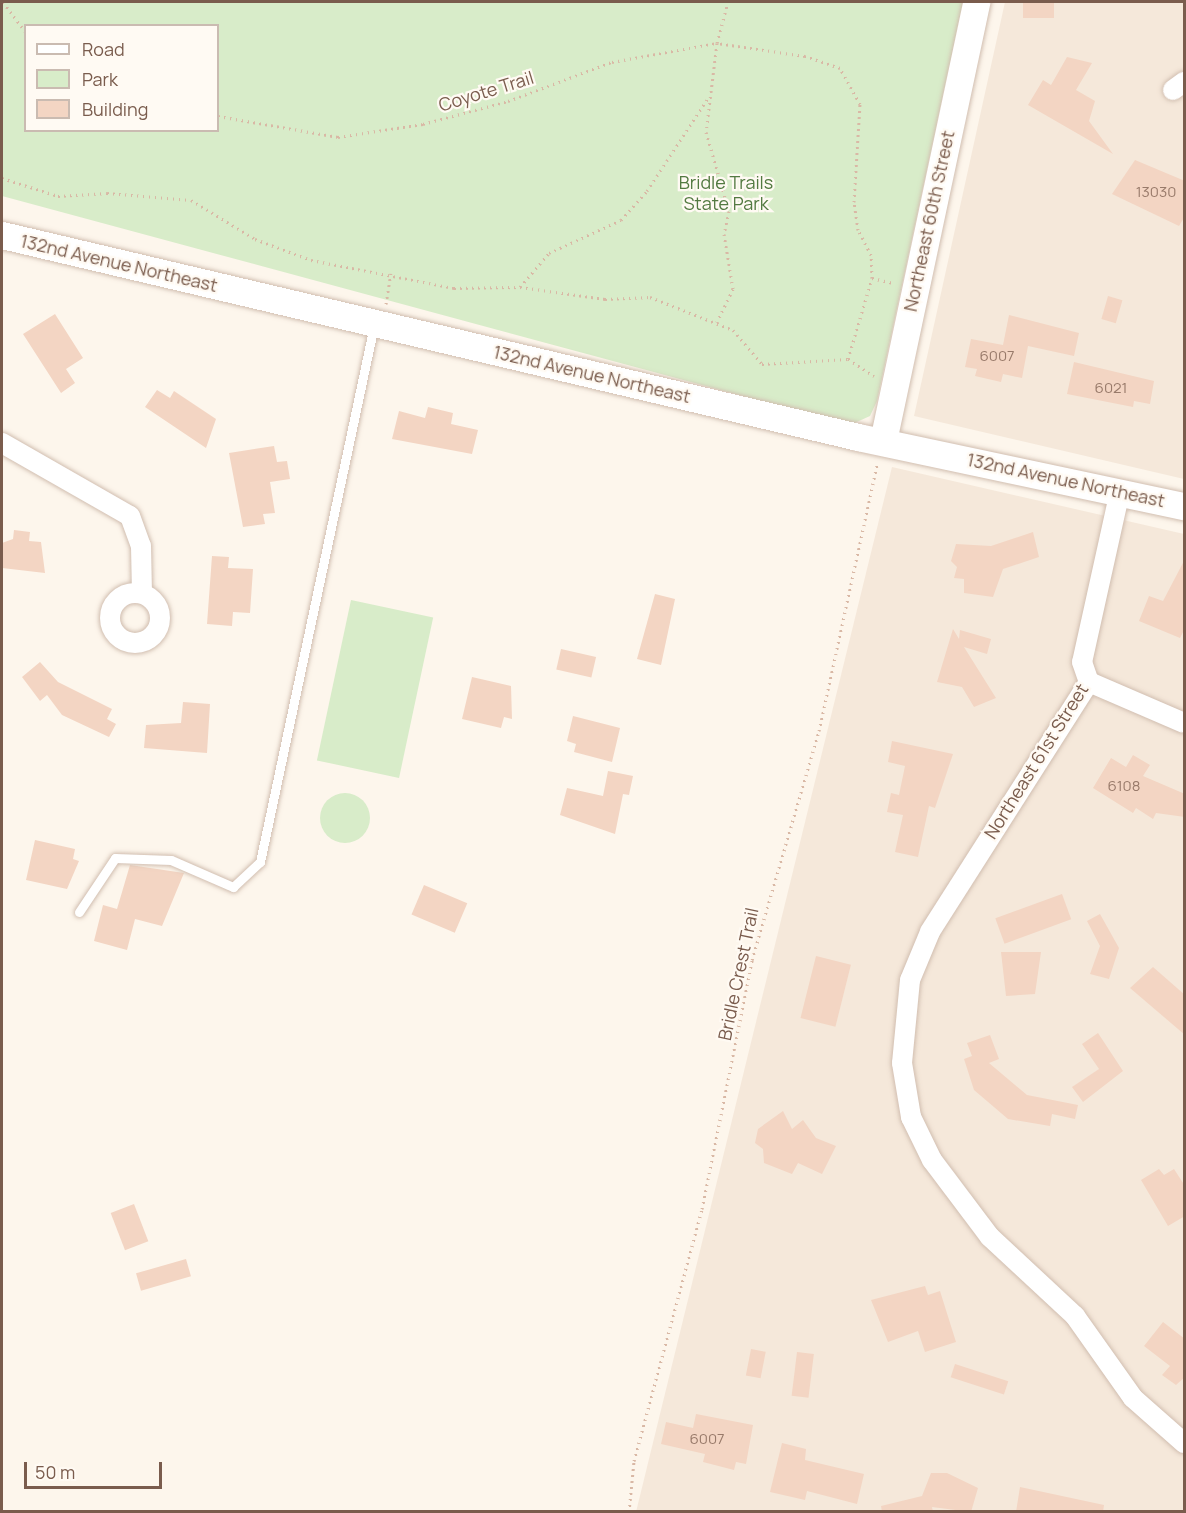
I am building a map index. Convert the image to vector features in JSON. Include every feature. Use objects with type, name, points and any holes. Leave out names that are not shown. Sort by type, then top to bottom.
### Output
[{"type":"street","name":"Northeast 60th Street","points":[[877,451],[976,2]]},
{"type":"street","name":"132nd Avenue Northeast","points":[[2,235],[379,318],[877,451],[1120,491],[1185,506]]},
{"type":"street","points":[[2,442],[130,516],[141,546],[141,593]]},
{"type":"street","name":"Northeast 61st Street","points":[[1120,491],[1082,662],[1089,682],[953,893],[910,980],[902,1063],[911,1117],[932,1161],[990,1237],[1075,1316],[1133,1398],[1185,1443]]},
{"type":"street","points":[[1089,682],[1185,723]]},
{"type":"lane","points":[[79,912],[115,858],[171,860],[232,886],[260,862],[379,318]]},
{"type":"path","points":[[3,2],[24,30]]},
{"type":"path","points":[[717,322],[733,289],[723,234],[729,211],[706,132],[708,98],[717,43],[728,2]]},
{"type":"path","points":[[2,8],[8,7]]},
{"type":"path","name":"Coyote Trail","points":[[219,116],[338,137],[423,124],[508,101],[612,62],[717,43],[805,56],[840,68],[860,104],[854,202],[858,230],[871,255],[872,278],[848,359]]},
{"type":"path","points":[[520,287],[549,253],[621,219],[647,191],[708,98]]},
{"type":"path","points":[[2,178],[58,196],[107,193],[191,200],[255,239],[311,260],[390,273],[454,288],[520,287],[605,299],[650,297],[733,330],[762,364],[848,359],[874,376],[873,385]]},
{"type":"path","points":[[379,318],[390,273]]},
{"type":"path","name":"Bridle Crest Trail","points":[[629,1512],[634,1461],[663,1340],[705,1198],[752,960],[819,731],[876,481],[877,451]]},
{"type":"shaded area","points":[[1005,2],[1184,2],[1184,479],[914,416]]},
{"type":"shaded area","points":[[892,467],[1184,534],[1184,1511],[636,1512]]},
{"type":"green space","name":"Bridle Trails State Park","points":[[2,2],[963,2],[877,401],[870,416],[850,425],[2,196]]},
{"type":"green space","points":[[351,600],[433,617],[399,778],[317,760]]},
{"type":"green space","points":[[350,793],[363,800],[369,808],[369,828],[363,836],[355,842],[340,843],[327,836],[321,828],[320,813],[327,800],[335,794]]},
{"type":"building","points":[[1023,2],[1054,2],[1054,18],[1023,18]]},
{"type":"building","points":[[1067,57],[1092,63],[1076,90],[1095,101],[1089,121],[1113,154],[1028,105],[1043,80],[1051,85]]},
{"type":"building","points":[[1135,160],[1185,181],[1185,216],[1179,226],[1112,194]]},
{"type":"building","points":[[1108,296],[1122,300],[1116,323],[1101,319]]},
{"type":"building","points":[[55,314],[83,358],[66,369],[75,383],[61,393],[23,334]]},
{"type":"building","points":[[1009,315],[1079,333],[1074,356],[1028,346],[1022,378],[1003,374],[1001,382],[975,376],[977,369],[965,367],[971,339],[1003,345]]},
{"type":"building","points":[[1074,362],[1154,381],[1150,404],[1134,401],[1133,407],[1067,394]]},
{"type":"building","points":[[157,390],[170,398],[174,391],[216,419],[206,448],[145,407]]},
{"type":"building","points":[[428,407],[453,413],[451,424],[478,430],[472,454],[392,439],[399,411],[425,418]]},
{"type":"building","points":[[274,446],[277,462],[287,461],[290,479],[270,482],[275,513],[263,514],[265,524],[243,527],[229,453]]},
{"type":"building","points":[[14,530],[30,532],[29,541],[41,542],[45,573],[2,568],[2,543],[13,539]]},
{"type":"building","points":[[1033,532],[1039,557],[1003,569],[993,597],[964,593],[964,579],[954,578],[957,567],[951,561],[956,544],[991,546]]},
{"type":"building","points":[[212,556],[229,557],[228,568],[253,569],[250,613],[233,612],[232,626],[207,624]]},
{"type":"building","points":[[1185,559],[1185,628],[1180,638],[1139,621],[1149,596],[1163,601]]},
{"type":"building","points":[[655,594],[675,599],[661,665],[637,659]]},
{"type":"building","points":[[953,629],[959,639],[960,630],[991,639],[987,654],[964,647],[996,698],[974,707],[962,687],[937,682]]},
{"type":"building","points":[[561,649],[596,657],[591,678],[556,669]]},
{"type":"building","points":[[40,662],[58,682],[112,709],[107,719],[116,724],[109,737],[62,715],[47,695],[40,701],[22,677]]},
{"type":"building","points":[[472,677],[511,686],[512,719],[504,717],[501,728],[462,719]]},
{"type":"building","points":[[183,702],[210,704],[207,753],[144,748],[146,725],[181,723]]},
{"type":"building","points":[[573,716],[620,728],[612,762],[574,752],[576,744],[567,741]]},
{"type":"building","points":[[892,741],[953,754],[935,808],[929,806],[918,857],[895,852],[903,815],[887,812],[891,793],[899,795],[905,766],[888,762]]},
{"type":"building","points":[[1133,755],[1150,765],[1143,776],[1185,794],[1185,817],[1156,813],[1153,819],[1136,808],[1133,813],[1093,788],[1111,758],[1126,767]]},
{"type":"building","points":[[608,771],[633,776],[629,795],[623,794],[615,834],[560,815],[567,788],[603,796]]},
{"type":"building","points":[[35,840],[75,849],[73,859],[79,861],[67,889],[26,880]]},
{"type":"building","points":[[130,865],[184,873],[162,926],[135,919],[127,950],[94,941],[103,905],[117,909]]},
{"type":"building","points":[[424,885],[467,903],[455,933],[411,914]]},
{"type":"building","points":[[1062,894],[1071,919],[1005,944],[995,918]]},
{"type":"building","points":[[1100,914],[1119,948],[1109,979],[1090,974],[1100,946],[1087,921]]},
{"type":"building","points":[[1001,952],[1041,952],[1035,994],[1006,996]]},
{"type":"building","points":[[816,956],[851,965],[835,1027],[801,1018]]},
{"type":"building","points":[[1153,967],[1185,995],[1185,1035],[1130,988]]},
{"type":"building","points":[[1098,1033],[1123,1071],[1083,1102],[1072,1087],[1099,1069],[1082,1044]]},
{"type":"building","points":[[990,1035],[999,1059],[989,1063],[1027,1095],[1078,1105],[1075,1119],[1052,1114],[1050,1126],[1008,1119],[974,1090],[964,1059],[972,1056],[967,1043]]},
{"type":"building","points":[[783,1111],[792,1129],[803,1120],[816,1138],[836,1146],[822,1174],[798,1163],[792,1174],[764,1163],[763,1149],[755,1143],[758,1129]]},
{"type":"building","points":[[1159,1169],[1164,1175],[1174,1169],[1185,1186],[1185,1216],[1168,1226],[1141,1180]]},
{"type":"building","points":[[134,1204],[148,1241],[125,1250],[111,1213]]},
{"type":"building","points":[[186,1259],[191,1276],[141,1291],[136,1273]]},
{"type":"building","points":[[925,1286],[928,1295],[940,1291],[956,1342],[925,1352],[918,1331],[888,1342],[871,1300]]},
{"type":"building","points":[[1163,1322],[1185,1339],[1185,1377],[1176,1385],[1162,1375],[1170,1366],[1144,1346]]},
{"type":"building","points":[[751,1349],[766,1352],[761,1378],[746,1376]]},
{"type":"building","points":[[797,1352],[814,1354],[809,1398],[792,1396]]},
{"type":"building","points":[[955,1364],[1008,1381],[1004,1395],[951,1377]]},
{"type":"building","points":[[696,1414],[753,1425],[746,1464],[736,1462],[734,1470],[703,1462],[705,1454],[661,1444],[666,1422],[693,1428]]},
{"type":"building","points":[[782,1443],[806,1449],[805,1460],[864,1474],[857,1504],[807,1491],[805,1500],[770,1492]]},
{"type":"building","points":[[931,1473],[947,1473],[978,1488],[971,1512],[932,1507],[933,1512],[882,1512],[881,1506],[922,1496]]},
{"type":"building","points":[[1020,1487],[1104,1505],[1103,1512],[1016,1512]]}]
